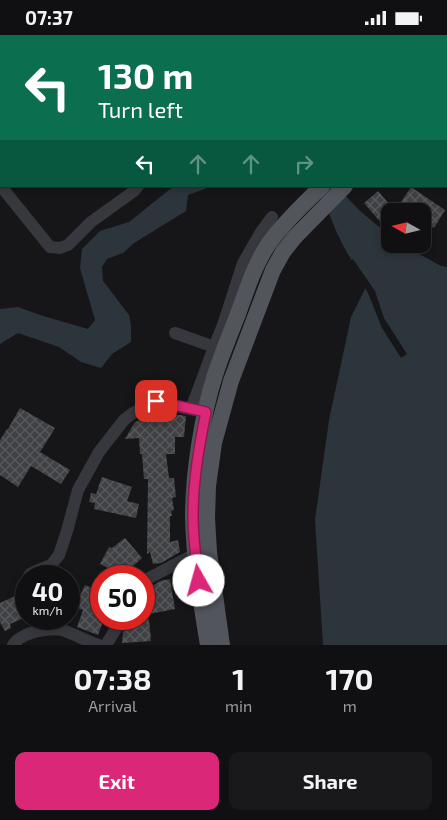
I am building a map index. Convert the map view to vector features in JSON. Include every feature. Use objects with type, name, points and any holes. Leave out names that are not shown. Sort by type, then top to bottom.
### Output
[{"type":"main road","points":[[208,645],[200,595],[193,516],[198,450],[198,411],[215,376],[219,349],[258,262],[269,243],[300,207],[321,187]]},
{"type":"main road","points":[[222,645],[209,552],[207,518],[208,486],[214,443],[231,381],[273,270],[283,252],[294,238],[344,187]]},
{"type":"street","points":[[3,187],[50,247],[60,248],[68,245],[91,222],[137,187]]},
{"type":"street","points":[[175,333],[219,349],[223,325],[244,263],[261,232],[272,217]]},
{"type":"street","points":[[51,565],[63,547],[78,490],[99,452],[124,420],[140,408],[156,401],[198,411]]},
{"type":"street","points":[[155,575],[196,555]]},
{"type":"street","points":[[13,645],[19,638],[34,630]]},
{"type":"street","points":[[64,630],[98,645]]},
{"type":"street","points":[[106,645],[115,630]]},
{"type":"shaded area","points":[[173,187],[210,187],[188,195],[186,211],[134,243],[123,253],[107,259],[102,267],[103,281],[129,315],[131,342],[112,354],[101,368],[81,362],[59,347],[18,333],[0,344],[0,309],[18,307],[88,329],[95,320],[80,268],[82,249],[100,231],[129,222]]},
{"type":"shaded area","points":[[310,187],[337,187],[360,211],[381,228],[381,253],[417,253],[441,266],[447,267],[447,645],[323,645],[315,520],[329,420],[351,317],[367,285],[342,243],[319,195]]},
{"type":"pier","points":[[353,259],[375,291],[384,318],[407,354],[401,358],[382,328],[368,293],[350,262]]},
{"type":"building","points":[[411,187],[445,210],[434,228],[431,226],[431,203],[400,203]]},
{"type":"building","points":[[378,191],[388,203],[381,203],[381,223],[364,203]]},
{"type":"building","points":[[20,408],[55,428],[40,452],[70,470],[61,484],[31,466],[18,487],[0,475],[0,440]]},
{"type":"building","points":[[152,415],[186,416],[184,437],[175,437],[175,454],[166,454],[169,478],[174,478],[176,497],[172,498],[174,510],[171,511],[172,516],[170,516],[170,542],[178,540],[180,552],[161,563],[153,564],[150,552],[147,554],[148,479],[144,479],[139,438],[125,439],[135,422]]},
{"type":"building","points":[[102,477],[132,487],[127,501],[139,504],[136,518],[94,509],[95,503],[89,502],[91,493],[96,494]]},
{"type":"building","points":[[125,538],[142,558],[134,565],[100,564],[109,547],[112,548]]},
{"type":"building","points":[[170,579],[175,609],[155,613],[155,585],[160,581]]},
{"type":"building","points":[[85,585],[90,587],[90,630],[100,630],[98,635],[80,628],[80,618],[83,610],[80,609],[80,596]]},
{"type":"building","points":[[15,596],[15,622],[10,624],[11,628],[5,631],[0,622],[0,603]]},
{"type":"building","points":[[150,630],[151,641],[122,643],[123,632]]},
{"type":"route","points":[[156,401],[206,412],[198,450],[193,516],[199,581]]}]
